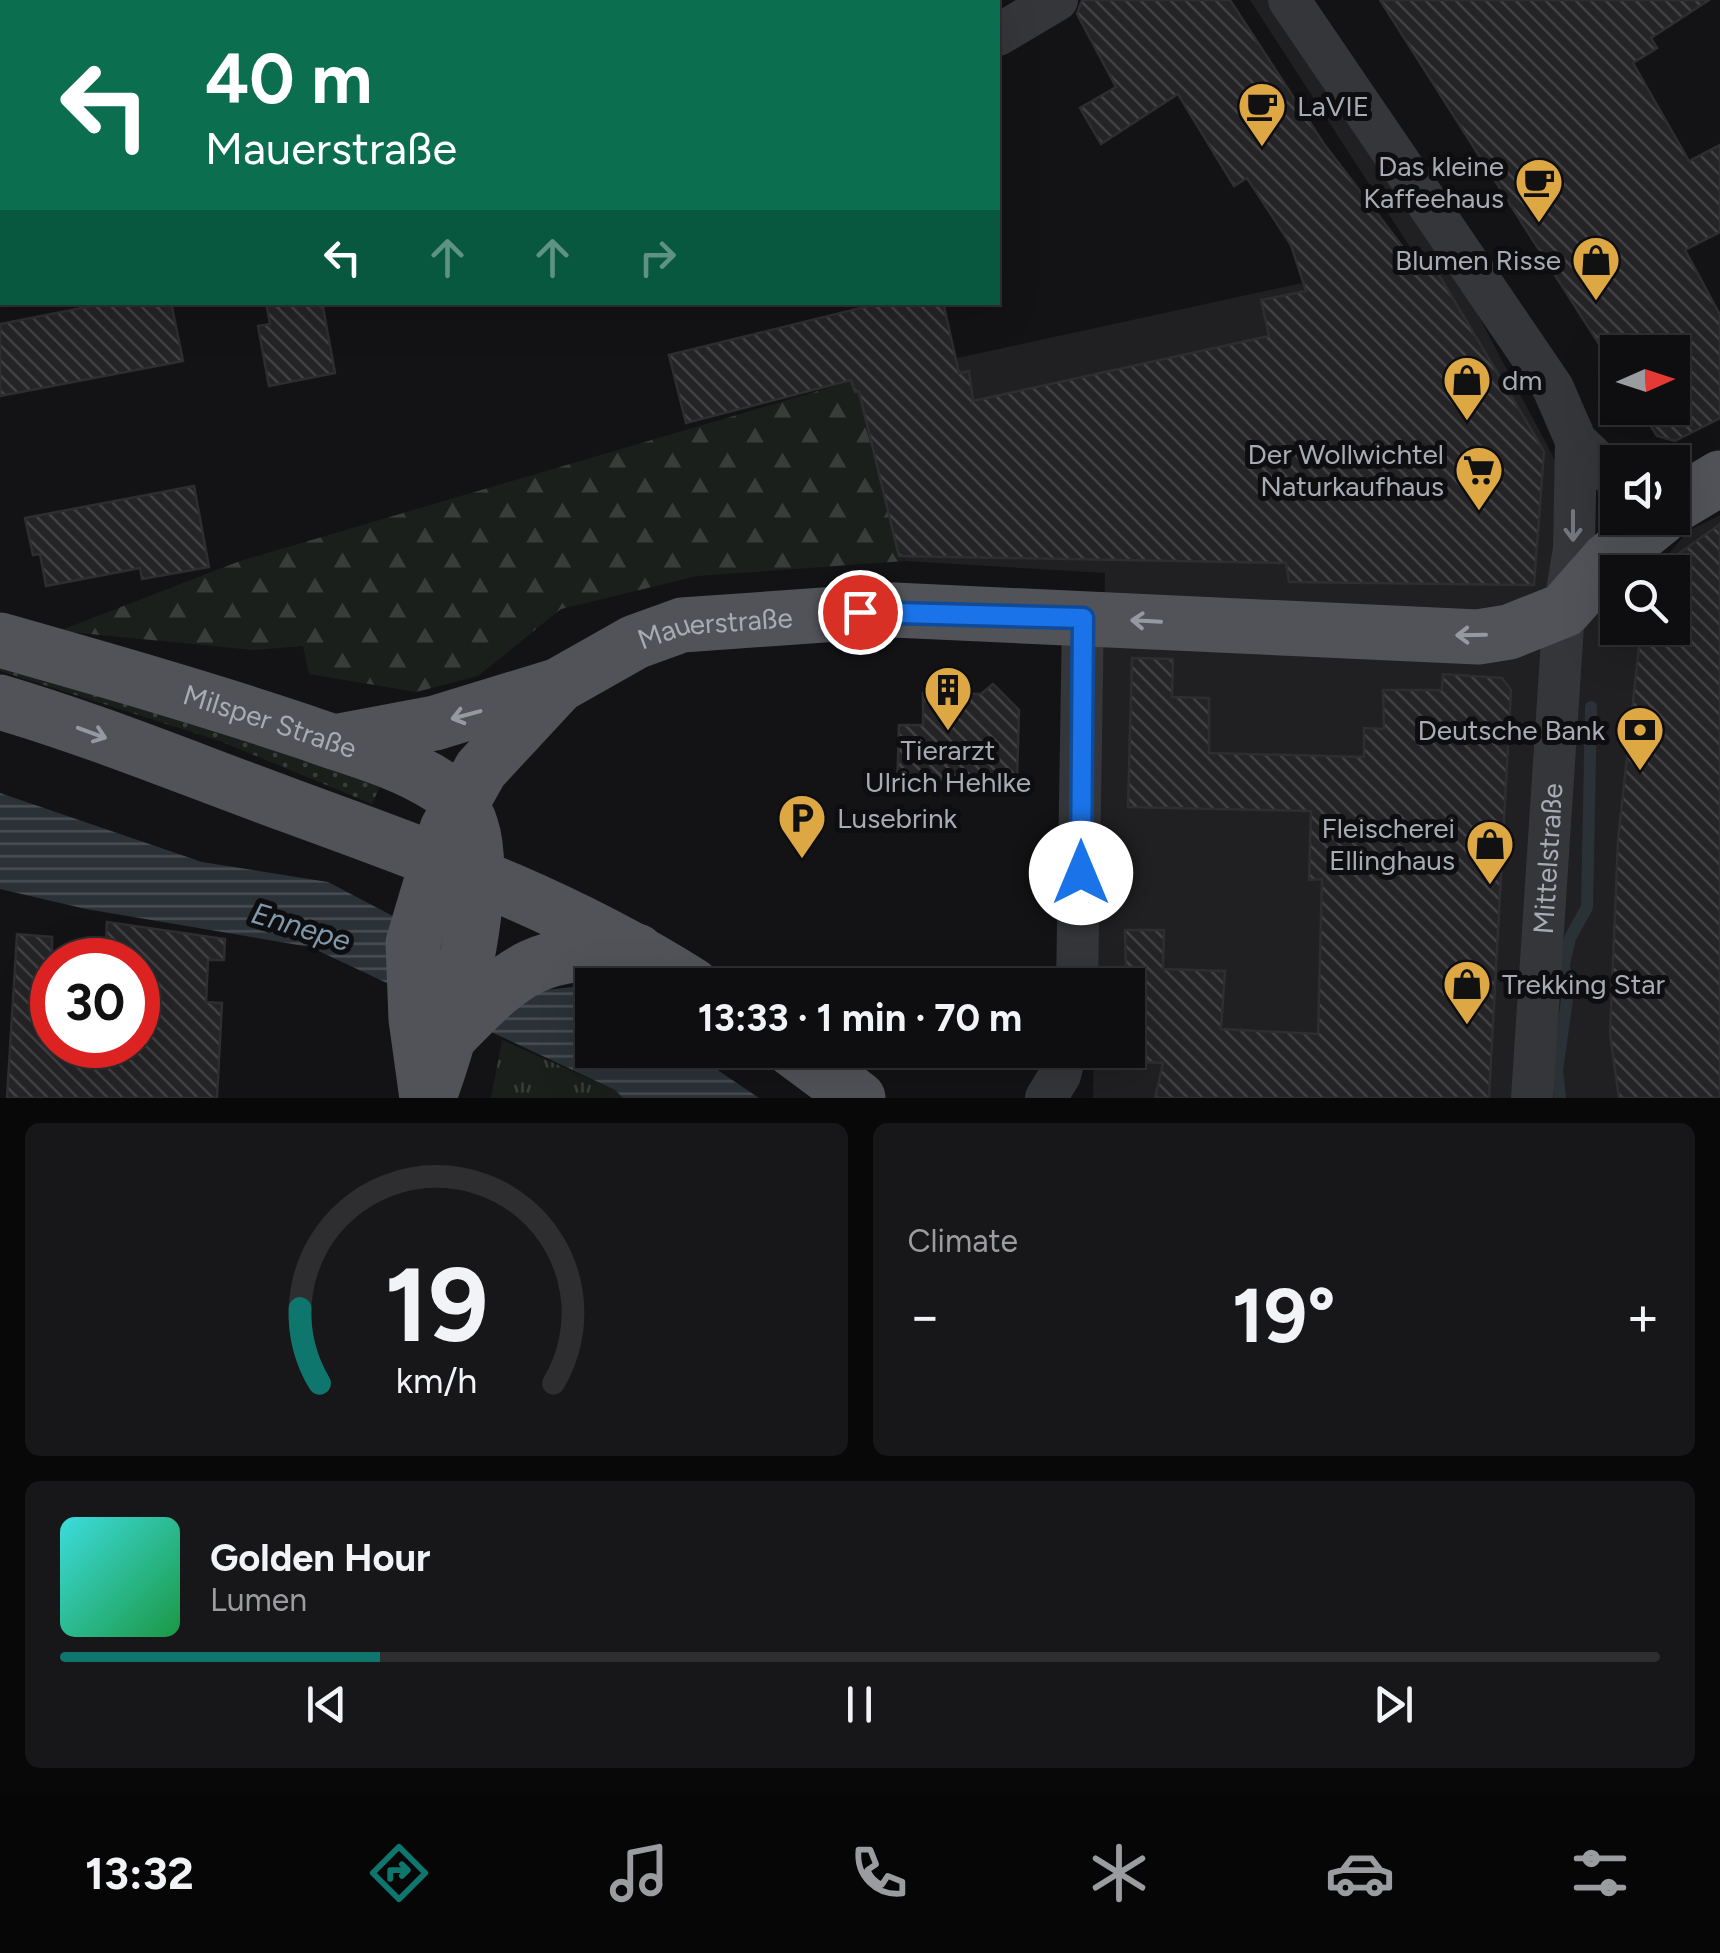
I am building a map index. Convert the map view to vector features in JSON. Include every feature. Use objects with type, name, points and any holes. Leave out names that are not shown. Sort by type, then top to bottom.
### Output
[{"type":"main road","name":"Mauerstraße","points":[[459,802],[496,754],[559,685],[594,661],[682,625],[894,610],[1478,637],[1509,632],[1564,610],[1608,560],[1638,535]]},
{"type":"main road","name":"Milsper Straße","points":[[0,640],[203,698],[407,768],[459,802]]},
{"type":"main road","points":[[333,742],[436,723],[559,685]]},
{"type":"main road","points":[[0,702],[375,837],[437,895],[529,895],[665,968]]},
{"type":"main road","points":[[496,754],[504,831],[529,895]]},
{"type":"main road","points":[[428,1098],[437,895],[471,824],[459,802]]},
{"type":"main road","points":[[434,1027],[520,969],[556,956],[637,950]]},
{"type":"main road","points":[[817,1068],[858,1098]]},
{"type":"street","points":[[1000,34],[1057,0]]},
{"type":"street","name":"Mittelstraße","points":[[1288,0],[1553,388],[1576,441],[1600,464]]},
{"type":"street","name":"Mittelstraße","points":[[1532,1098],[1564,610],[1574,549],[1576,441]]},
{"type":"street","points":[[1077,968],[1083,618]]},
{"type":"street","points":[[1046,1098],[1062,1068]]},
{"type":"shaded area","points":[[1250,0],[1311,0],[1605,555],[1600,555],[1600,645],[1690,645],[1690,555],[1668,555],[1685,535],[1690,535],[1690,530],[1720,515],[1720,1098],[1093,1098],[1094,1068],[1145,1068],[1145,968],[1096,968],[1105,573],[905,561],[852,381],[1417,258]]},
{"type":"green space","points":[[852,381],[905,561],[697,576],[561,609],[478,676],[416,692],[309,674],[303,646],[254,650],[59,631],[240,561]]},
{"type":"green space","points":[[0,655],[383,780],[372,804],[220,741],[0,671]]},
{"type":"green space","points":[[502,1040],[615,1090],[623,1098],[491,1098]]},
{"type":"water","name":"Ennepe","points":[[0,793],[202,862],[328,882],[536,991],[575,988],[575,1068],[715,1068],[759,1098],[623,1098],[615,1090],[310,947],[86,909],[0,889]]},
{"type":"building","points":[[1082,0],[1230,0],[1324,144],[1415,263],[1430,260],[1544,451],[1534,585],[1289,582],[1286,563],[899,556],[859,391],[855,392],[851,380],[686,423],[669,355],[873,305],[944,305],[959,373],[969,371],[973,401],[1269,336],[1261,300],[1306,291],[1291,245],[1247,178],[1234,186],[1178,94],[1101,144],[1080,108],[1116,87],[1077,14]]},
{"type":"building","points":[[1380,0],[1709,0],[1651,38],[1657,48],[1633,63],[1689,161],[1720,145],[1720,232],[1685,250],[1720,315],[1720,418],[1675,441],[1657,436],[1650,425],[1690,425],[1690,335],[1600,335],[1600,346]]},
{"type":"building","points":[[97,305],[172,305],[183,361],[0,396],[0,324]]},
{"type":"building","points":[[267,305],[323,305],[335,373],[269,386],[258,326],[270,324]]},
{"type":"building","points":[[194,486],[209,567],[142,579],[140,568],[46,586],[40,554],[33,555],[25,518]]},
{"type":"building","points":[[1720,524],[1720,1098],[1619,1098],[1610,1034],[1618,840],[1639,645],[1690,645],[1690,555],[1677,555]]},
{"type":"building","points":[[1132,658],[1173,659],[1172,697],[1209,698],[1209,753],[1364,757],[1364,728],[1384,729],[1383,690],[1442,690],[1443,674],[1502,678],[1511,690],[1489,1098],[1155,1098],[1163,1063],[1145,1062],[1145,968],[1126,968],[1125,930],[1164,930],[1163,969],[1225,971],[1221,1029],[1318,1034],[1322,879],[1309,880],[1311,811],[1128,807]]},
{"type":"building","name":"Tierarzt Ulrich Hehlke","points":[[993,684],[1019,710],[1017,780],[933,779],[932,795],[897,794],[899,725],[923,725],[923,693],[981,694]]},
{"type":"building","points":[[107,922],[225,939],[224,960],[208,960],[206,1002],[222,1003],[217,1098],[7,1098],[17,934],[52,937],[30,938],[30,1068],[160,1068],[160,938],[106,938]]},
{"type":"waterway","points":[[1560,1098],[1557,1070],[1567,1000],[1564,964],[1570,938],[1587,907],[1591,707]]},
{"type":"place","name":"LaVIE","points":[[1262,148]]},
{"type":"place","name":"Das kleine Kaffeehaus","points":[[1539,224]]},
{"type":"place","name":"Blumen Risse","points":[[1596,302]]},
{"type":"place","name":"dm","points":[[1467,422]]},
{"type":"place","name":"Der Wollwichtel Naturkaufhaus","points":[[1479,512]]},
{"type":"place","name":"Tierarzt Ulrich Hehlke","points":[[948,732]]},
{"type":"place","name":"Deutsche Bank","points":[[1640,772]]},
{"type":"place","name":"Lusebrink","points":[[802,860]]},
{"type":"place","name":"Fleischerei Ellinghaus","points":[[1490,886]]},
{"type":"place","name":"Trekking Star","points":[[1467,1026]]},
{"type":"route","points":[[860,612],[1083,618],[1081,873]]}]
